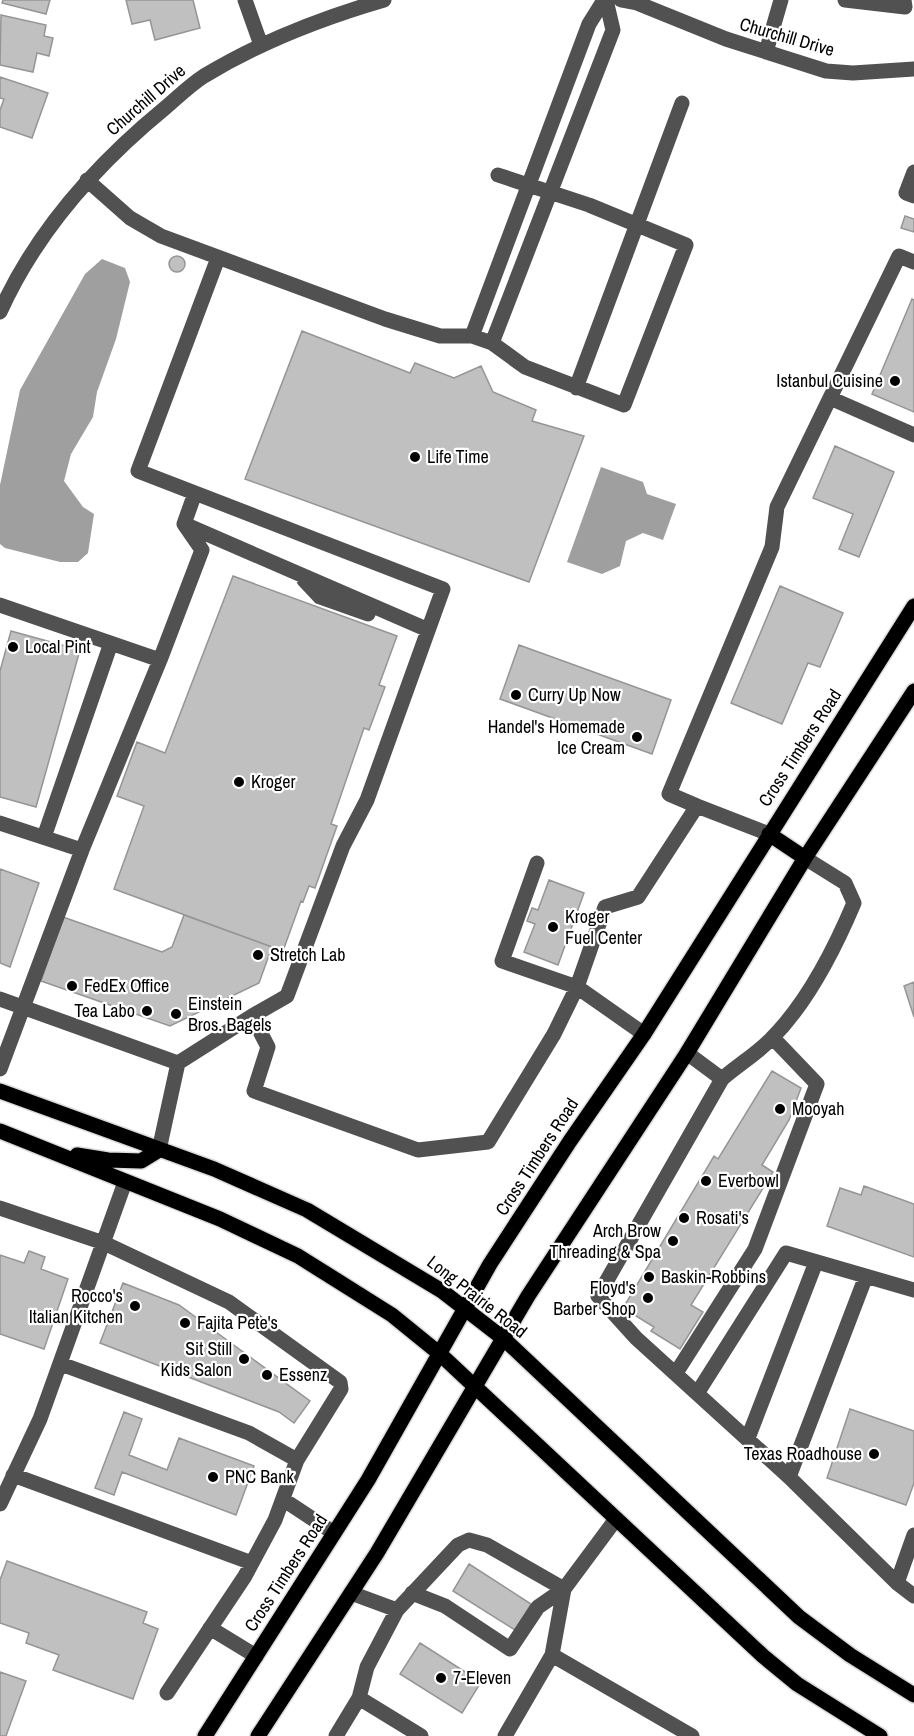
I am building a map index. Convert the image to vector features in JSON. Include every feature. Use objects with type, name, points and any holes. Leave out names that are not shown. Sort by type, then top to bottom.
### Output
[{"type":"main road","name":"Cross Timbers Road","points":[[205,1736],[368,1480],[490,1264],[570,1141],[644,1034],[914,606]]},
{"type":"main road","points":[[258,1736],[351,1593],[598,1186],[687,1053],[805,858],[914,691]]},
{"type":"main road","points":[[769,834],[805,858]]},
{"type":"main road","name":"Long Prairie Road","points":[[0,1091],[214,1170],[307,1210],[400,1264],[504,1339],[799,1617],[850,1655],[914,1695]]},
{"type":"main road","points":[[0,1131],[220,1219],[298,1256],[392,1315],[440,1354],[474,1389],[797,1684],[880,1736]]},
{"type":"main road","points":[[54,1151],[108,1160],[141,1161],[159,1150]]},
{"type":"street","points":[[245,0],[261,45]]},
{"type":"street","name":"Churchill Drive","points":[[0,312],[10,289],[51,226],[87,180],[146,123],[202,77],[261,45],[335,14],[384,0]]},
{"type":"street","points":[[472,336],[589,24],[605,0]]},
{"type":"street","points":[[492,343],[613,30],[605,0]]},
{"type":"street","name":"Churchill Drive","points":[[621,0],[637,3],[726,39],[826,71],[853,73],[914,69]]},
{"type":"street","points":[[766,52],[782,0]]},
{"type":"street","points":[[845,0],[908,6]]},
{"type":"street","points":[[576,388],[682,103]]},
{"type":"street","points":[[910,194],[914,172]]},
{"type":"street","points":[[87,180],[130,218],[161,236],[418,329],[440,336],[472,336],[492,343],[525,367],[624,405],[686,245],[551,191],[498,175]]},
{"type":"street","points":[[769,834],[669,794],[772,547],[777,507],[899,256],[914,262]]},
{"type":"street","points":[[159,1150],[178,1063],[287,996],[343,846],[367,800],[426,629],[443,589],[138,471],[218,258]]},
{"type":"street","points":[[830,398],[914,435]]},
{"type":"street","points":[[184,524],[195,493]]},
{"type":"street","points":[[184,524],[426,629]]},
{"type":"street","points":[[0,1069],[82,850],[160,660],[202,550],[184,524]]},
{"type":"street","points":[[0,605],[160,660]]},
{"type":"street","points":[[44,837],[111,643]]},
{"type":"street","points":[[252,1016],[268,1047],[254,1091],[418,1150],[488,1142],[554,1034],[577,987],[605,908],[638,897],[698,806]]},
{"type":"street","points":[[0,823],[82,850]]},
{"type":"street","points":[[805,858],[845,883],[854,903],[837,944],[773,1038],[722,1079],[598,1296],[636,1338],[789,1476],[897,1583],[914,1596]]},
{"type":"street","points":[[537,863],[502,961],[577,987],[644,1034]]},
{"type":"street","points":[[0,999],[178,1063]]},
{"type":"street","points":[[676,1373],[756,1248],[817,1084],[773,1038]]},
{"type":"street","points":[[687,1053],[722,1079]]},
{"type":"street","points":[[2,1495],[40,1419],[125,1182]]},
{"type":"street","points":[[0,1208],[104,1243],[229,1302],[340,1382],[341,1389],[297,1460],[284,1500],[252,1563],[167,1693]]},
{"type":"street","points":[[698,1392],[786,1253],[914,1290]]},
{"type":"street","points":[[748,1438],[816,1262]]},
{"type":"street","points":[[789,1476],[866,1276]]},
{"type":"street","points":[[61,1364],[249,1433],[297,1460]]},
{"type":"street","points":[[14,1475],[252,1563]]},
{"type":"street","points":[[284,1500],[334,1533]]},
{"type":"street","points":[[412,1593],[446,1606],[510,1649],[538,1607],[564,1589],[616,1518]]},
{"type":"street","points":[[897,1583],[914,1535]]},
{"type":"street","points":[[336,1736],[359,1698],[367,1667],[397,1610],[458,1545],[468,1540],[487,1545],[564,1589]]},
{"type":"street","points":[[505,1736],[552,1655],[564,1589]]},
{"type":"street","points":[[351,1593],[397,1610]]},
{"type":"street","points":[[210,1628],[256,1656]]},
{"type":"street","points":[[552,1655],[692,1736]]},
{"type":"street","points":[[359,1698],[421,1736]]},
{"type":"shaded area","points":[[102,259],[125,268],[130,282],[116,339],[97,392],[93,417],[71,454],[64,481],[83,507],[94,514],[88,553],[78,562],[60,562],[5,548],[0,544],[0,485],[20,390],[85,274]]},
{"type":"shaded area","points":[[601,467],[643,482],[647,494],[676,504],[663,540],[643,533],[626,541],[620,566],[602,574],[567,562]]},
{"type":"building","points":[[3,0],[50,0],[46,14],[2,3]]},
{"type":"building","points":[[126,0],[193,0],[200,28],[155,40],[150,20],[132,24]]},
{"type":"building","points":[[1,15],[46,25],[44,36],[53,38],[49,56],[37,53],[33,72],[0,65]]},
{"type":"building","points":[[0,77],[48,93],[32,138],[0,127],[0,110],[4,99],[0,98]]},
{"type":"building","points":[[905,216],[914,219],[914,232],[901,228]]},
{"type":"building","points":[[177,256],[185,264],[177,272],[169,264]]},
{"type":"building","points":[[912,299],[914,300],[914,412],[872,394]]},
{"type":"building","name":"Life Time","points":[[302,331],[410,373],[415,363],[454,378],[481,366],[493,392],[536,410],[532,421],[584,436],[529,582],[245,479]]},
{"type":"building","points":[[835,446],[894,472],[859,557],[839,549],[853,514],[813,498]]},
{"type":"building","points":[[233,576],[397,636],[379,685],[385,687],[369,730],[364,728],[331,824],[337,826],[315,888],[309,886],[303,902],[301,901],[283,951],[114,889],[144,806],[117,796],[137,742],[165,753]]},
{"type":"building","points":[[780,586],[843,613],[820,667],[808,663],[782,724],[731,703]]},
{"type":"building","points":[[11,631],[80,650],[36,807],[0,797],[0,671]]},
{"type":"building","points":[[519,645],[671,700],[652,754],[500,699]]},
{"type":"building","points":[[0,869],[39,883],[10,967],[0,963]]},
{"type":"building","points":[[549,880],[584,893],[558,965],[524,952],[535,924],[527,921],[532,908],[538,910]]},
{"type":"building","points":[[184,915],[272,947],[259,983],[170,1026],[41,981],[63,917],[162,952],[172,947]]},
{"type":"building","points":[[914,982],[914,1017],[904,986]]},
{"type":"building","points":[[772,1071],[801,1088],[789,1120],[762,1165],[773,1172],[691,1305],[703,1312],[680,1349],[651,1331],[654,1327],[623,1308],[714,1156],[718,1159]]},
{"type":"building","points":[[864,1186],[914,1204],[914,1257],[827,1226],[840,1188],[861,1195]]},
{"type":"building","points":[[29,1251],[45,1257],[41,1269],[68,1279],[44,1349],[0,1334],[0,1255],[24,1263]]},
{"type":"building","points":[[123,1283],[179,1305],[310,1401],[294,1423],[279,1412],[100,1343]]},
{"type":"building","name":"Texas Roadhouse","points":[[850,1409],[914,1431],[914,1483],[906,1505],[827,1478]]},
{"type":"building","points":[[124,1412],[142,1419],[129,1455],[167,1470],[179,1438],[254,1466],[236,1515],[122,1472],[114,1495],[95,1488]]},
{"type":"building","points":[[7,1561],[147,1612],[143,1623],[158,1629],[133,1699],[53,1670],[59,1655],[26,1643],[29,1633],[0,1623],[0,1580]]},
{"type":"building","name":"7-Eleven","points":[[469,1564],[531,1604],[515,1630],[453,1591]]},
{"type":"building","name":"7-Eleven","points":[[420,1643],[481,1682],[462,1713],[400,1674]]},
{"type":"building","points":[[0,1672],[26,1681],[6,1736],[0,1736]]},
{"type":"place","name":"Istanbul Cuisine","points":[[895,381]]},
{"type":"place","name":"Life Time","points":[[415,457]]},
{"type":"place","name":"Local Pint","points":[[13,647]]},
{"type":"place","name":"Curry Up Now","points":[[516,695]]},
{"type":"place","name":"Handel's Homemade Ice Cream","points":[[637,737]]},
{"type":"place","name":"Kroger","points":[[239,782]]},
{"type":"place","name":"Kroger Fuel Center","points":[[553,927]]},
{"type":"place","name":"Stretch Lab","points":[[258,955]]},
{"type":"place","name":"FedEx Office","points":[[72,986]]},
{"type":"place","name":"Tea Labo","points":[[147,1011]]},
{"type":"place","name":"Einstein Bros. Bagels","points":[[176,1014]]},
{"type":"place","name":"Mooyah","points":[[780,1109]]},
{"type":"place","name":"Everbowl","points":[[706,1181]]},
{"type":"place","name":"Rosati's","points":[[684,1218]]},
{"type":"place","name":"Arch Brow Threading & Spa","points":[[673,1241]]},
{"type":"place","name":"Baskin-Robbins","points":[[649,1277]]},
{"type":"place","name":"Floyd's Barber Shop","points":[[648,1298]]},
{"type":"place","name":"Rocco's Italian Kitchen","points":[[135,1306]]},
{"type":"place","name":"Fajita Pete's","points":[[185,1323]]},
{"type":"place","name":"Sit Still Kids Salon","points":[[244,1359]]},
{"type":"place","name":"Essenz","points":[[267,1375]]},
{"type":"place","name":"Texas Roadhouse","points":[[874,1454]]},
{"type":"place","name":"PNC Bank","points":[[213,1477]]},
{"type":"place","name":"7-Eleven","points":[[441,1678]]}]
